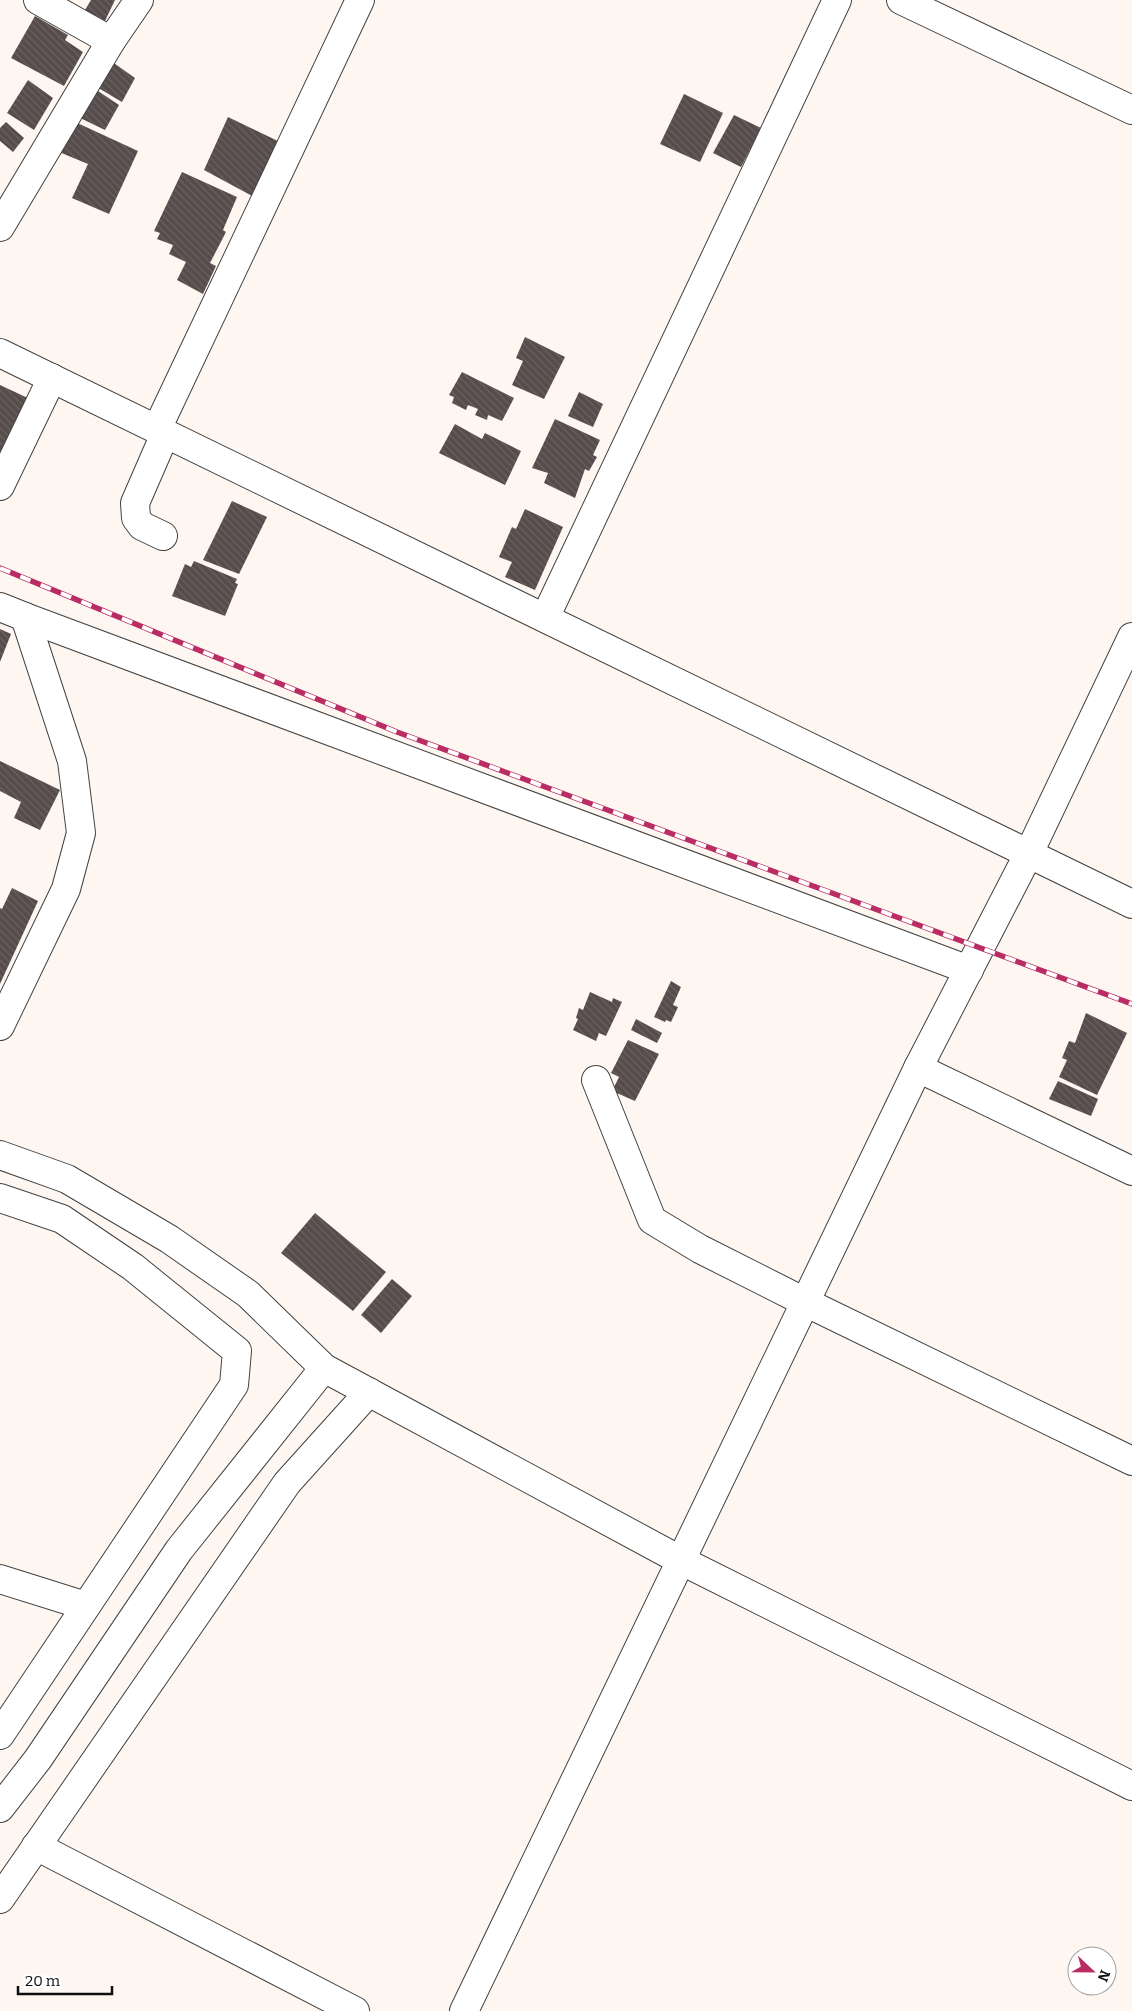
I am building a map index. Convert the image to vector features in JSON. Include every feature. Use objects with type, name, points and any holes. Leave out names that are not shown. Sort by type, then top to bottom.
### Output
[{"type":"street","points":[[38,0],[111,41]]},
{"type":"street","points":[[0,226],[111,41],[139,0]]},
{"type":"street","points":[[163,536],[142,526],[136,518],[135,503],[161,431],[360,0]]},
{"type":"street","points":[[545,618],[837,0]]},
{"type":"street","points":[[901,0],[1132,110]]},
{"type":"street","points":[[0,353],[1132,904]]},
{"type":"street","points":[[0,486],[52,378]]},
{"type":"street","points":[[0,607],[25,618],[969,970]]},
{"type":"street","points":[[0,1026],[66,888],[81,833],[72,761],[25,618]]},
{"type":"street","points":[[464,2011],[918,1068],[1029,853],[1132,637]]},
{"type":"street","points":[[918,1068],[1132,1171]]},
{"type":"street","points":[[596,1080],[652,1220],[700,1249],[805,1302],[1132,1461]]},
{"type":"street","points":[[0,1155],[67,1180],[169,1239],[248,1294],[324,1368],[680,1560],[1132,1786]]},
{"type":"street","points":[[0,1198],[62,1219],[133,1268],[237,1351],[234,1385],[0,1735]]},
{"type":"street","points":[[0,1808],[38,1759],[180,1550],[324,1368]]},
{"type":"street","points":[[0,1899],[287,1482],[369,1392]]},
{"type":"street","points":[[0,1579],[86,1606]]},
{"type":"street","points":[[36,1846],[355,2011]]},
{"type":"building","points":[[91,0],[115,0],[105,21],[85,10]]},
{"type":"building","points":[[35,16],[68,35],[65,40],[83,52],[64,86],[11,58]]},
{"type":"building","points":[[111,61],[135,78],[122,102],[95,86]]},
{"type":"building","points":[[28,80],[53,98],[34,130],[7,113]]},
{"type":"building","points":[[92,87],[119,105],[105,130],[76,116]]},
{"type":"building","points":[[684,94],[723,113],[700,162],[660,144]]},
{"type":"building","points":[[734,115],[761,128],[741,167],[713,153]]},
{"type":"building","points":[[228,117],[280,142],[254,197],[204,170]]},
{"type":"building","points":[[73,121],[138,151],[109,214],[72,198],[88,164],[59,152]]},
{"type":"building","points":[[6,122],[24,138],[13,152],[0,141],[0,128]]},
{"type":"building","points":[[182,172],[237,197],[223,230],[226,232],[210,263],[216,266],[203,294],[177,280],[186,262],[169,254],[173,245],[157,239],[160,233],[154,231]]},
{"type":"building","points":[[525,337],[565,357],[544,399],[512,385],[523,361],[516,358]]},
{"type":"building","points":[[462,372],[514,398],[502,421],[488,415],[487,420],[475,415],[478,409],[468,405],[466,410],[452,403],[454,397],[449,395]]},
{"type":"building","points":[[0,385],[30,399],[0,460]]},
{"type":"building","points":[[579,392],[603,404],[593,427],[568,416]]},
{"type":"building","points":[[555,419],[600,440],[593,455],[597,457],[589,471],[585,469],[575,498],[544,483],[548,473],[532,468]]},
{"type":"building","points":[[455,424],[482,439],[485,433],[521,451],[505,485],[439,453]]},
{"type":"building","points":[[232,501],[267,517],[239,574],[203,560]]},
{"type":"building","points":[[525,509],[563,527],[535,590],[505,577],[512,562],[499,557],[512,527],[516,529]]},
{"type":"building","points":[[194,561],[237,579],[235,583],[238,584],[225,616],[172,596],[185,564],[191,567]]},
{"type":"building","points":[[0,629],[11,634],[0,662]]},
{"type":"building","points":[[0,761],[60,790],[40,830],[14,818],[21,802],[0,791]]},
{"type":"building","points":[[12,888],[38,901],[0,984],[0,908],[2,909]]},
{"type":"building","points":[[671,981],[681,987],[673,1005],[678,1007],[671,1022],[666,1020],[665,1022],[654,1017]]},
{"type":"building","points":[[590,992],[612,1002],[613,998],[622,1002],[606,1036],[599,1033],[596,1041],[573,1030],[578,1019],[576,1018],[579,1008],[583,1010]]},
{"type":"building","points":[[1086,1013],[1127,1033],[1097,1095],[1059,1077],[1067,1060],[1062,1058],[1069,1041],[1075,1043]]},
{"type":"building","points":[[636,1019],[662,1033],[657,1043],[631,1030]]},
{"type":"building","points":[[628,1040],[659,1054],[635,1101],[612,1091],[619,1077],[611,1073]]},
{"type":"building","points":[[1058,1081],[1098,1099],[1091,1116],[1049,1099]]},
{"type":"building","points":[[315,1213],[386,1272],[353,1311],[281,1253]]},
{"type":"building","points":[[392,1279],[412,1296],[381,1333],[361,1315]]},
{"type":"railway","points":[[0,568],[397,732],[1132,1004]]}]
